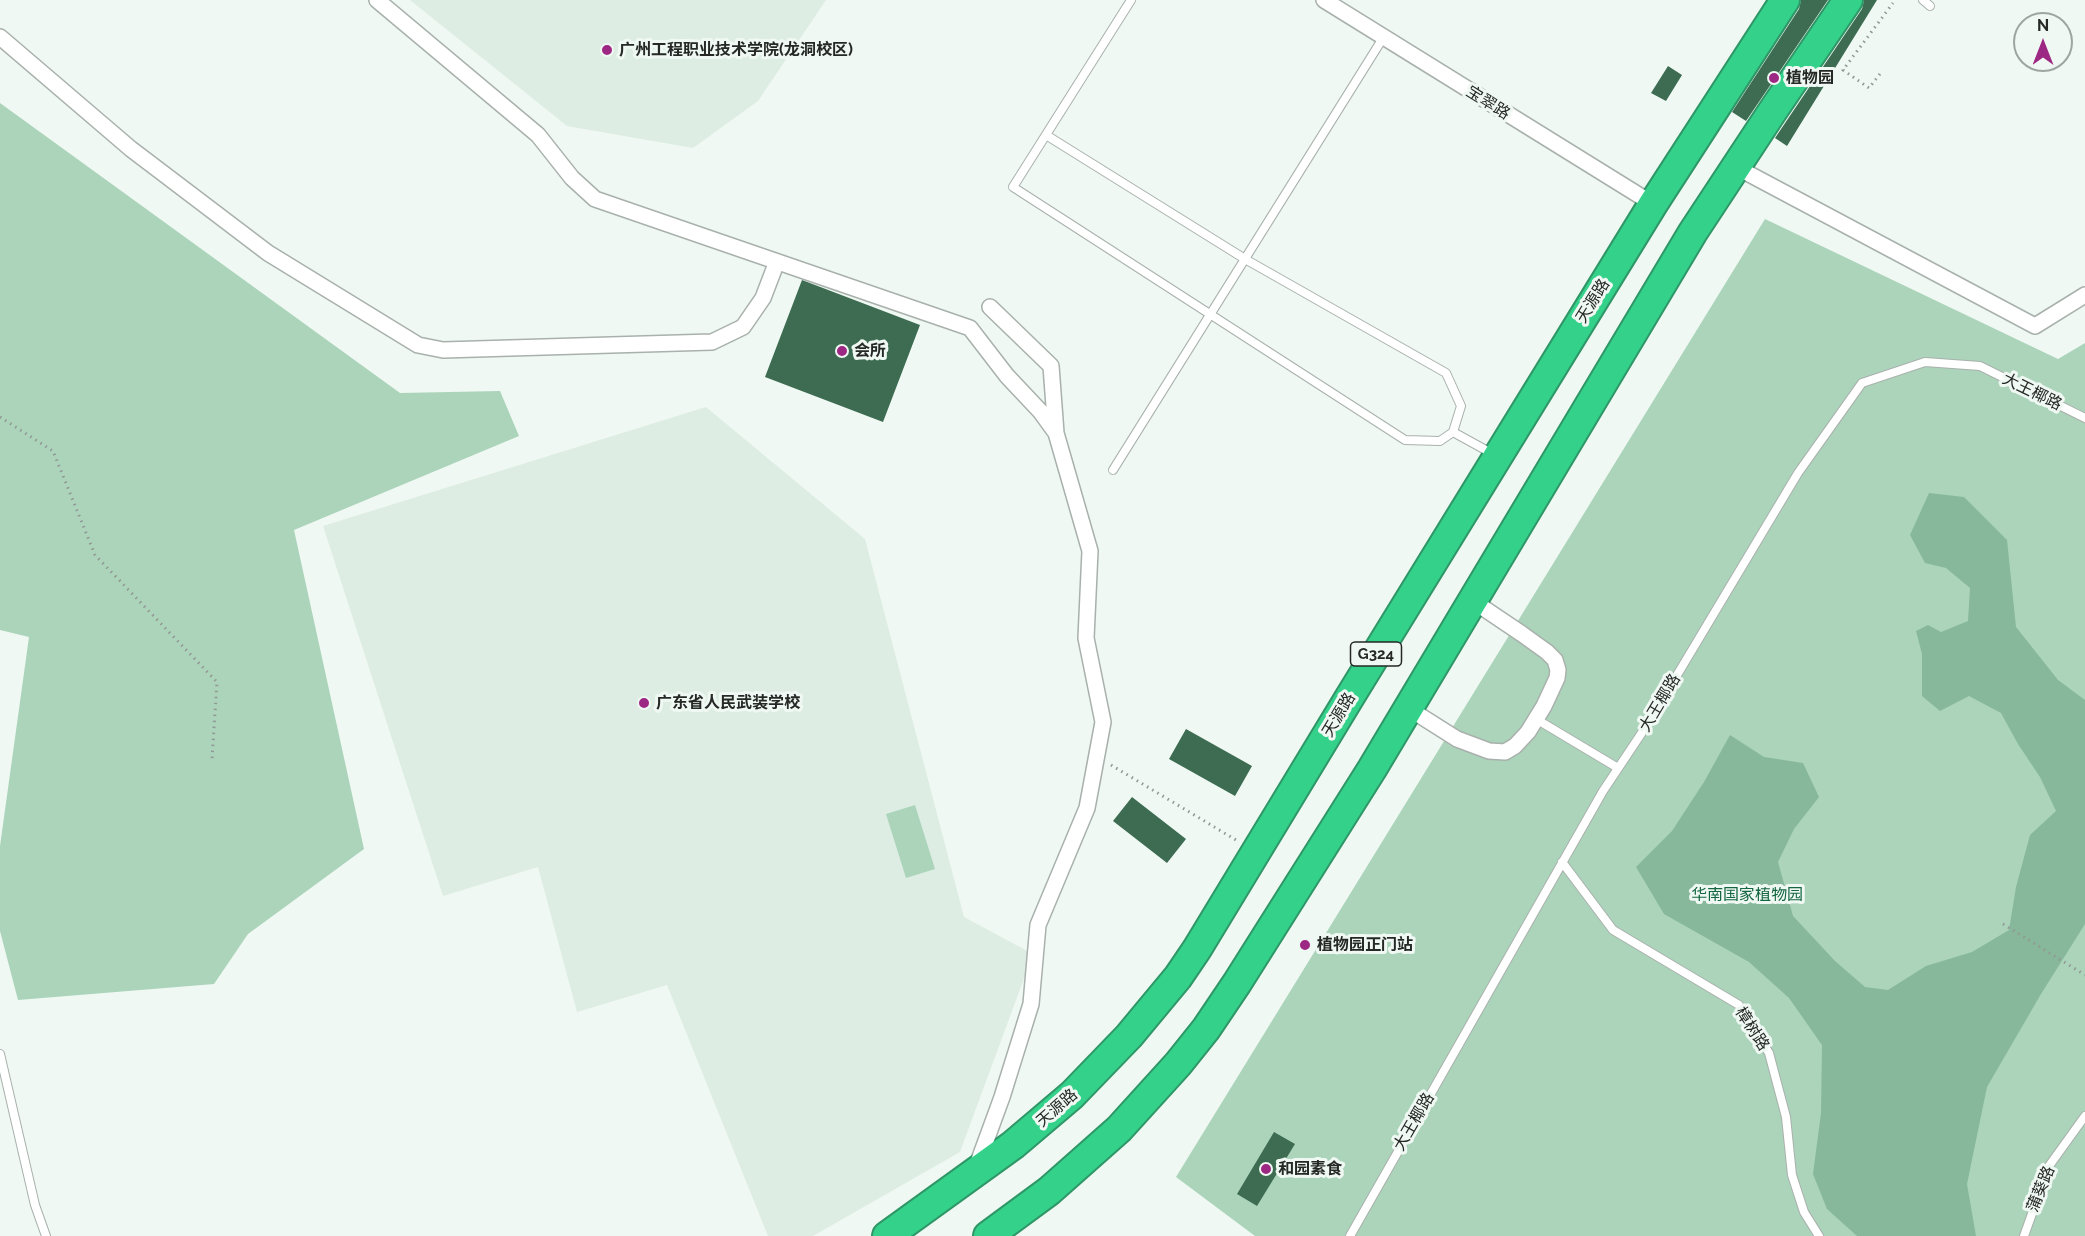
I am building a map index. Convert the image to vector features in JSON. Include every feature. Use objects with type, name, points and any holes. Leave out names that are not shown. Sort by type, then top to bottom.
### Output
[{"type":"highway","name":"天源路","points":[[887,1236],[1013,1145],[1072,1095],[1158,1003],[1197,949],[1653,204],[1785,0]]},
{"type":"highway","points":[[988,1236],[1049,1191],[1119,1129],[1178,1064],[1206,1029],[1408,708],[1693,232],[1848,0]]},
{"type":"street","points":[[377,0],[538,135],[572,178],[595,199],[970,328],[1056,433]]},
{"type":"street","name":"宝翠路","points":[[1324,0],[1653,204]]},
{"type":"street","points":[[0,36],[131,149],[268,253],[418,345],[443,350],[712,342],[743,327],[763,298],[776,264]]},
{"type":"street","points":[[1736,167],[2035,326],[2085,295]]},
{"type":"street","points":[[974,1173],[1002,1097],[1031,1004],[1038,925],[1087,808],[1103,722],[1086,638],[1090,551],[1056,433],[1051,366],[990,307]]},
{"type":"street","points":[[1408,708],[1457,739],[1489,751],[1505,752],[1515,746],[1536,719],[1557,678],[1558,670],[1555,660],[1522,634],[1473,601]]},
{"type":"lane","points":[[1046,135],[1245,259],[1446,373],[1461,406],[1453,432],[1440,441],[1405,440],[1013,187],[1131,0]]},
{"type":"lane","points":[[1113,470],[1383,38]]},
{"type":"lane","name":"大王椰路","points":[[1350,1236],[1603,791],[1649,722],[1798,473],[1862,383],[1926,362],[1980,366],[2085,418]]},
{"type":"lane","points":[[1453,432],[1497,456]]},
{"type":"lane","points":[[1536,719],[1618,768]]},
{"type":"lane","name":"樟树路","points":[[1562,862],[1612,930],[1739,1005],[1768,1053],[1786,1117],[1792,1175],[1804,1212],[1819,1236]]},
{"type":"lane","points":[[0,1054],[35,1205],[46,1236]]},
{"type":"lane","name":"蒲葵路","points":[[2024,1236],[2049,1166],[2085,1116]]},
{"type":"path","points":[[1880,74],[1869,88],[1844,70],[1893,3]]},
{"type":"path","points":[[0,417],[53,451],[95,555],[217,682],[212,759]]},
{"type":"path","points":[[1096,756],[1256,852]]},
{"type":"path","points":[[2004,924],[2085,975]]},
{"type":"shaded area","name":"广州工程职业技术学院(龙洞校区)","points":[[410,0],[826,0],[758,101],[693,148],[567,126]]},
{"type":"shaded area","name":"广东省人民武装学校","points":[[706,407],[865,539],[964,917],[1033,954],[960,1152],[813,1236],[768,1236],[667,985],[577,1012],[538,867],[443,896],[323,526]]},
{"type":"shaded area","points":[[1929,493],[1964,497],[2007,540],[2016,627],[2058,680],[2085,700],[2085,924],[1987,1087],[1967,1184],[1976,1236],[1857,1236],[1827,1209],[1813,1174],[1821,1113],[1822,1045],[1789,998],[1749,962],[1664,914],[1636,867],[1672,831],[1704,782],[1730,735],[1764,757],[1803,763],[1819,797],[1794,829],[1778,862],[1793,916],[1835,961],[1865,987],[1888,990],[1926,966],[1972,952],[2009,930],[2016,887],[2030,835],[2056,811],[2040,777],[2001,713],[1969,696],[1940,711],[1922,696],[1922,654],[1916,631],[1928,625],[1941,632],[1968,621],[1970,588],[1946,568],[1925,563],[1910,535]]},
{"type":"green space","points":[[0,103],[400,393],[500,391],[519,436],[294,530],[364,849],[248,934],[214,984],[18,1000],[0,931],[0,846],[29,637],[0,630]]},
{"type":"green space","name":"华南国家植物园","points":[[1765,219],[2058,359],[2085,343],[2085,1236],[1255,1236],[1176,1177]]},
{"type":"green space","points":[[915,805],[935,869],[906,878],[886,814]]},
{"type":"building","points":[[1801,0],[1828,0],[1746,121],[1732,112],[1799,9]]},
{"type":"building","points":[[1864,0],[1877,0],[1787,146],[1775,138],[1862,9]]},
{"type":"building","points":[[1668,66],[1682,75],[1666,101],[1651,93]]},
{"type":"building","name":"会所","points":[[802,280],[920,325],[883,422],[765,377]]},
{"type":"building","points":[[1186,729],[1252,766],[1235,796],[1169,759]]},
{"type":"building","points":[[1132,797],[1186,839],[1167,863],[1113,821]]},
{"type":"building","name":"和园素食","points":[[1274,1132],[1295,1144],[1257,1206],[1237,1194]]},
{"type":"place","name":"广州工程职业技术学院(龙洞校区)","points":[[607,50]]},
{"type":"place","name":"植物园","points":[[1774,78]]},
{"type":"place","name":"会所","points":[[842,351]]},
{"type":"place","name":"广东省人民武装学校","points":[[644,703]]},
{"type":"place","name":"植物园正门站","points":[[1305,945]]},
{"type":"place","name":"和园素食","points":[[1266,1169]]}]
